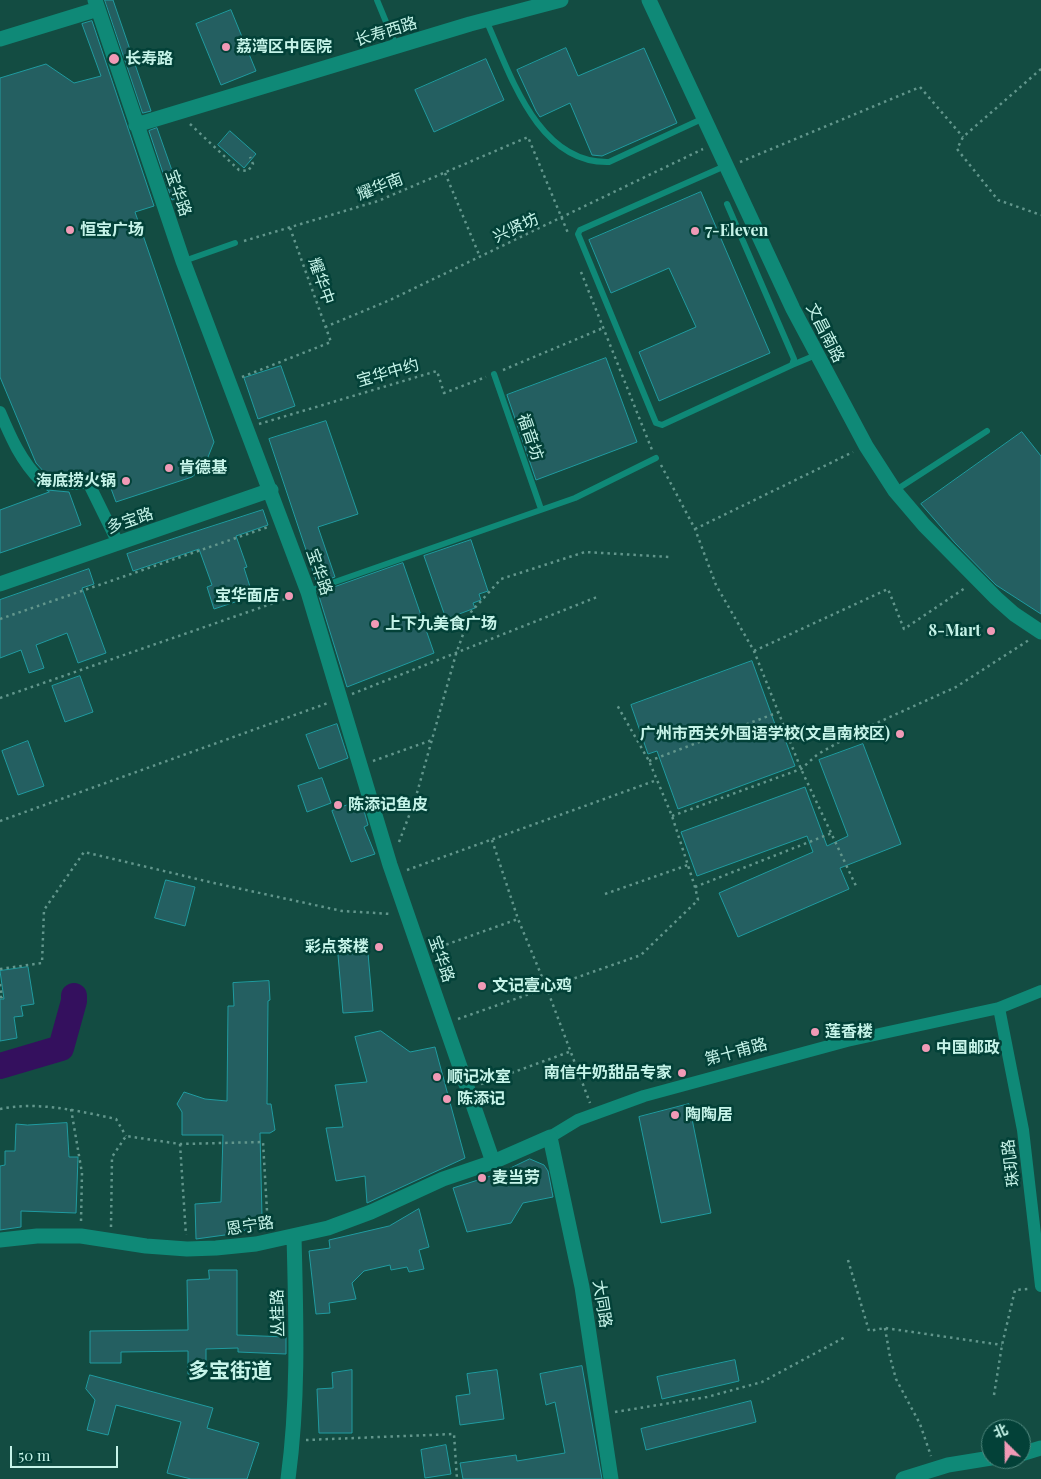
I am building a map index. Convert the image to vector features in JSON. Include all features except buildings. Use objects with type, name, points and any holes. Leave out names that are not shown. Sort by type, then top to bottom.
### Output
[{"type":"street","name":"长寿西路","points":[[136,125],[486,20],[561,0]]},
{"type":"street","name":"文昌南路","points":[[649,0],[715,144],[816,355],[866,446],[894,491],[924,525],[977,580],[1037,635]]},
{"type":"street","points":[[0,39],[96,2]]},
{"type":"street","name":"宝华路","points":[[96,2],[183,261],[308,592],[392,870],[493,1162]]},
{"type":"street","points":[[0,412],[3,429],[24,462],[41,481],[74,484],[88,482],[118,543]]},
{"type":"street","name":"多宝路","points":[[0,584],[270,490]]},
{"type":"street","name":"第十甫路","points":[[493,1162],[550,1137],[578,1120],[644,1096],[734,1070],[847,1041],[999,1008],[1041,991]]},
{"type":"street","name":"珠玑路","points":[[999,1008],[1023,1130],[1037,1288]]},
{"type":"street","name":"大同路","points":[[550,1137],[582,1287],[611,1479]]},
{"type":"street","name":"恩宁路","points":[[0,1240],[37,1236],[81,1236],[146,1246],[187,1249],[216,1248],[268,1241],[328,1228],[371,1212],[443,1179],[493,1162]]},
{"type":"street","name":"丛桂路","points":[[288,1479],[297,1352],[294,1236]]},
{"type":"street","points":[[903,1479],[948,1465],[981,1460]]},
{"type":"lane","points":[[377,0],[397,47]]},
{"type":"lane","points":[[486,20],[528,112],[550,137],[578,156],[597,162],[609,162],[704,118]]},
{"type":"lane","points":[[726,167],[580,230],[578,234],[656,423],[662,425],[816,355]]},
{"type":"lane","points":[[727,204],[794,360],[792,365]]},
{"type":"lane","points":[[183,261],[235,243]]},
{"type":"lane","name":"福音坊","points":[[494,374],[541,510]]},
{"type":"lane","points":[[894,491],[987,432]]},
{"type":"lane","points":[[308,592],[575,498],[656,458]]},
{"type":"path","points":[[1041,69],[963,138],[957,149],[998,200],[1041,215]]},
{"type":"path","points":[[726,167],[920,87],[963,138]]},
{"type":"path","points":[[188,123],[239,170],[244,172],[251,168],[253,164],[250,157]]},
{"type":"path","name":"耀华南","points":[[235,243],[378,201],[528,137]]},
{"type":"path","name":"兴贤坊","points":[[325,327],[390,300],[715,144]]},
{"type":"path","points":[[445,173],[480,257]]},
{"type":"path","name":"耀华中","points":[[229,382],[331,342],[290,228]]},
{"type":"path","name":"宝华中约","points":[[246,428],[437,371],[444,393],[603,328]]},
{"type":"path","points":[[695,529],[866,446]]},
{"type":"path","points":[[652,449],[695,529],[716,585],[754,651],[801,770],[856,886]]},
{"type":"path","points":[[0,619],[282,523]]},
{"type":"path","points":[[392,870],[415,800],[456,654],[471,612],[501,579],[585,552],[670,557]]},
{"type":"path","points":[[754,651],[888,589],[904,629],[977,580]]},
{"type":"path","points":[[0,698],[308,592]]},
{"type":"path","points":[[0,821],[340,699],[597,597]]},
{"type":"path","points":[[672,816],[801,770],[818,754],[860,731],[956,687],[1037,635]]},
{"type":"path","points":[[445,1024],[641,955],[698,900],[672,816],[649,761],[617,705]]},
{"type":"path","points":[[649,761],[779,712]]},
{"type":"path","points":[[360,765],[432,740]]},
{"type":"path","points":[[392,870],[492,840],[657,780]]},
{"type":"path","points":[[695,887],[832,833]]},
{"type":"path","points":[[492,840],[518,920],[547,989],[594,1114]]},
{"type":"path","points":[[0,969],[42,963],[44,910],[84,852],[342,911],[407,915]]},
{"type":"path","points":[[605,894],[688,865]]},
{"type":"path","points":[[420,953],[518,920]]},
{"type":"path","points":[[0,984],[2,997],[0,997]]},
{"type":"path","points":[[468,1089],[570,1052]]},
{"type":"path","points":[[0,1109],[16,1105],[71,1109],[116,1119],[126,1136]]},
{"type":"path","points":[[71,1109],[82,1173],[81,1236]]},
{"type":"path","points":[[126,1136],[180,1144],[263,1142],[268,1241]]},
{"type":"path","points":[[111,1241],[112,1157],[126,1136]]},
{"type":"path","points":[[180,1144],[187,1249]]},
{"type":"path","points":[[848,1260],[869,1331],[885,1328],[1002,1345]]},
{"type":"path","points":[[994,1395],[1002,1345],[1015,1290],[1037,1288]]},
{"type":"path","points":[[885,1328],[896,1379],[920,1424],[936,1469]]},
{"type":"path","points":[[601,1414],[707,1397],[762,1382],[847,1336]]},
{"type":"path","points":[[292,1440],[454,1434],[457,1479]]},
{"type":"waterway","points":[[0,1066],[61,1048],[74,996]]},
{"type":"place","name":"荔湾区中医院","points":[[226,47]]},
{"type":"place","name":"长寿路","points":[[114,59]]},
{"type":"place","name":"恒宝广场","points":[[70,230]]},
{"type":"place","name":"7-Eleven","points":[[695,231]]},
{"type":"place","name":"肯德基","points":[[169,468]]},
{"type":"place","name":"海底捞火锅","points":[[126,481]]},
{"type":"place","name":"宝华面店","points":[[289,596]]},
{"type":"place","name":"上下九美食广场","points":[[375,624]]},
{"type":"place","name":"8-Mart","points":[[991,631]]},
{"type":"place","name":"广州市西关外国语学校(文昌南校区)","points":[[900,734]]},
{"type":"place","name":"陈添记鱼皮","points":[[338,805]]},
{"type":"place","name":"彩点茶楼","points":[[379,947]]},
{"type":"place","name":"文记壹心鸡","points":[[482,986]]},
{"type":"place","name":"莲香楼","points":[[815,1032]]},
{"type":"place","name":"中国邮政","points":[[926,1048]]},
{"type":"place","name":"南信牛奶甜品专家","points":[[682,1073]]},
{"type":"place","name":"顺记冰室","points":[[437,1077]]},
{"type":"place","name":"陈添记","points":[[447,1099]]},
{"type":"place","name":"陶陶居","points":[[675,1115]]},
{"type":"place","name":"麦当劳","points":[[482,1178]]},
{"type":"district","name":"多宝街道","points":[[230,1371]]}]
